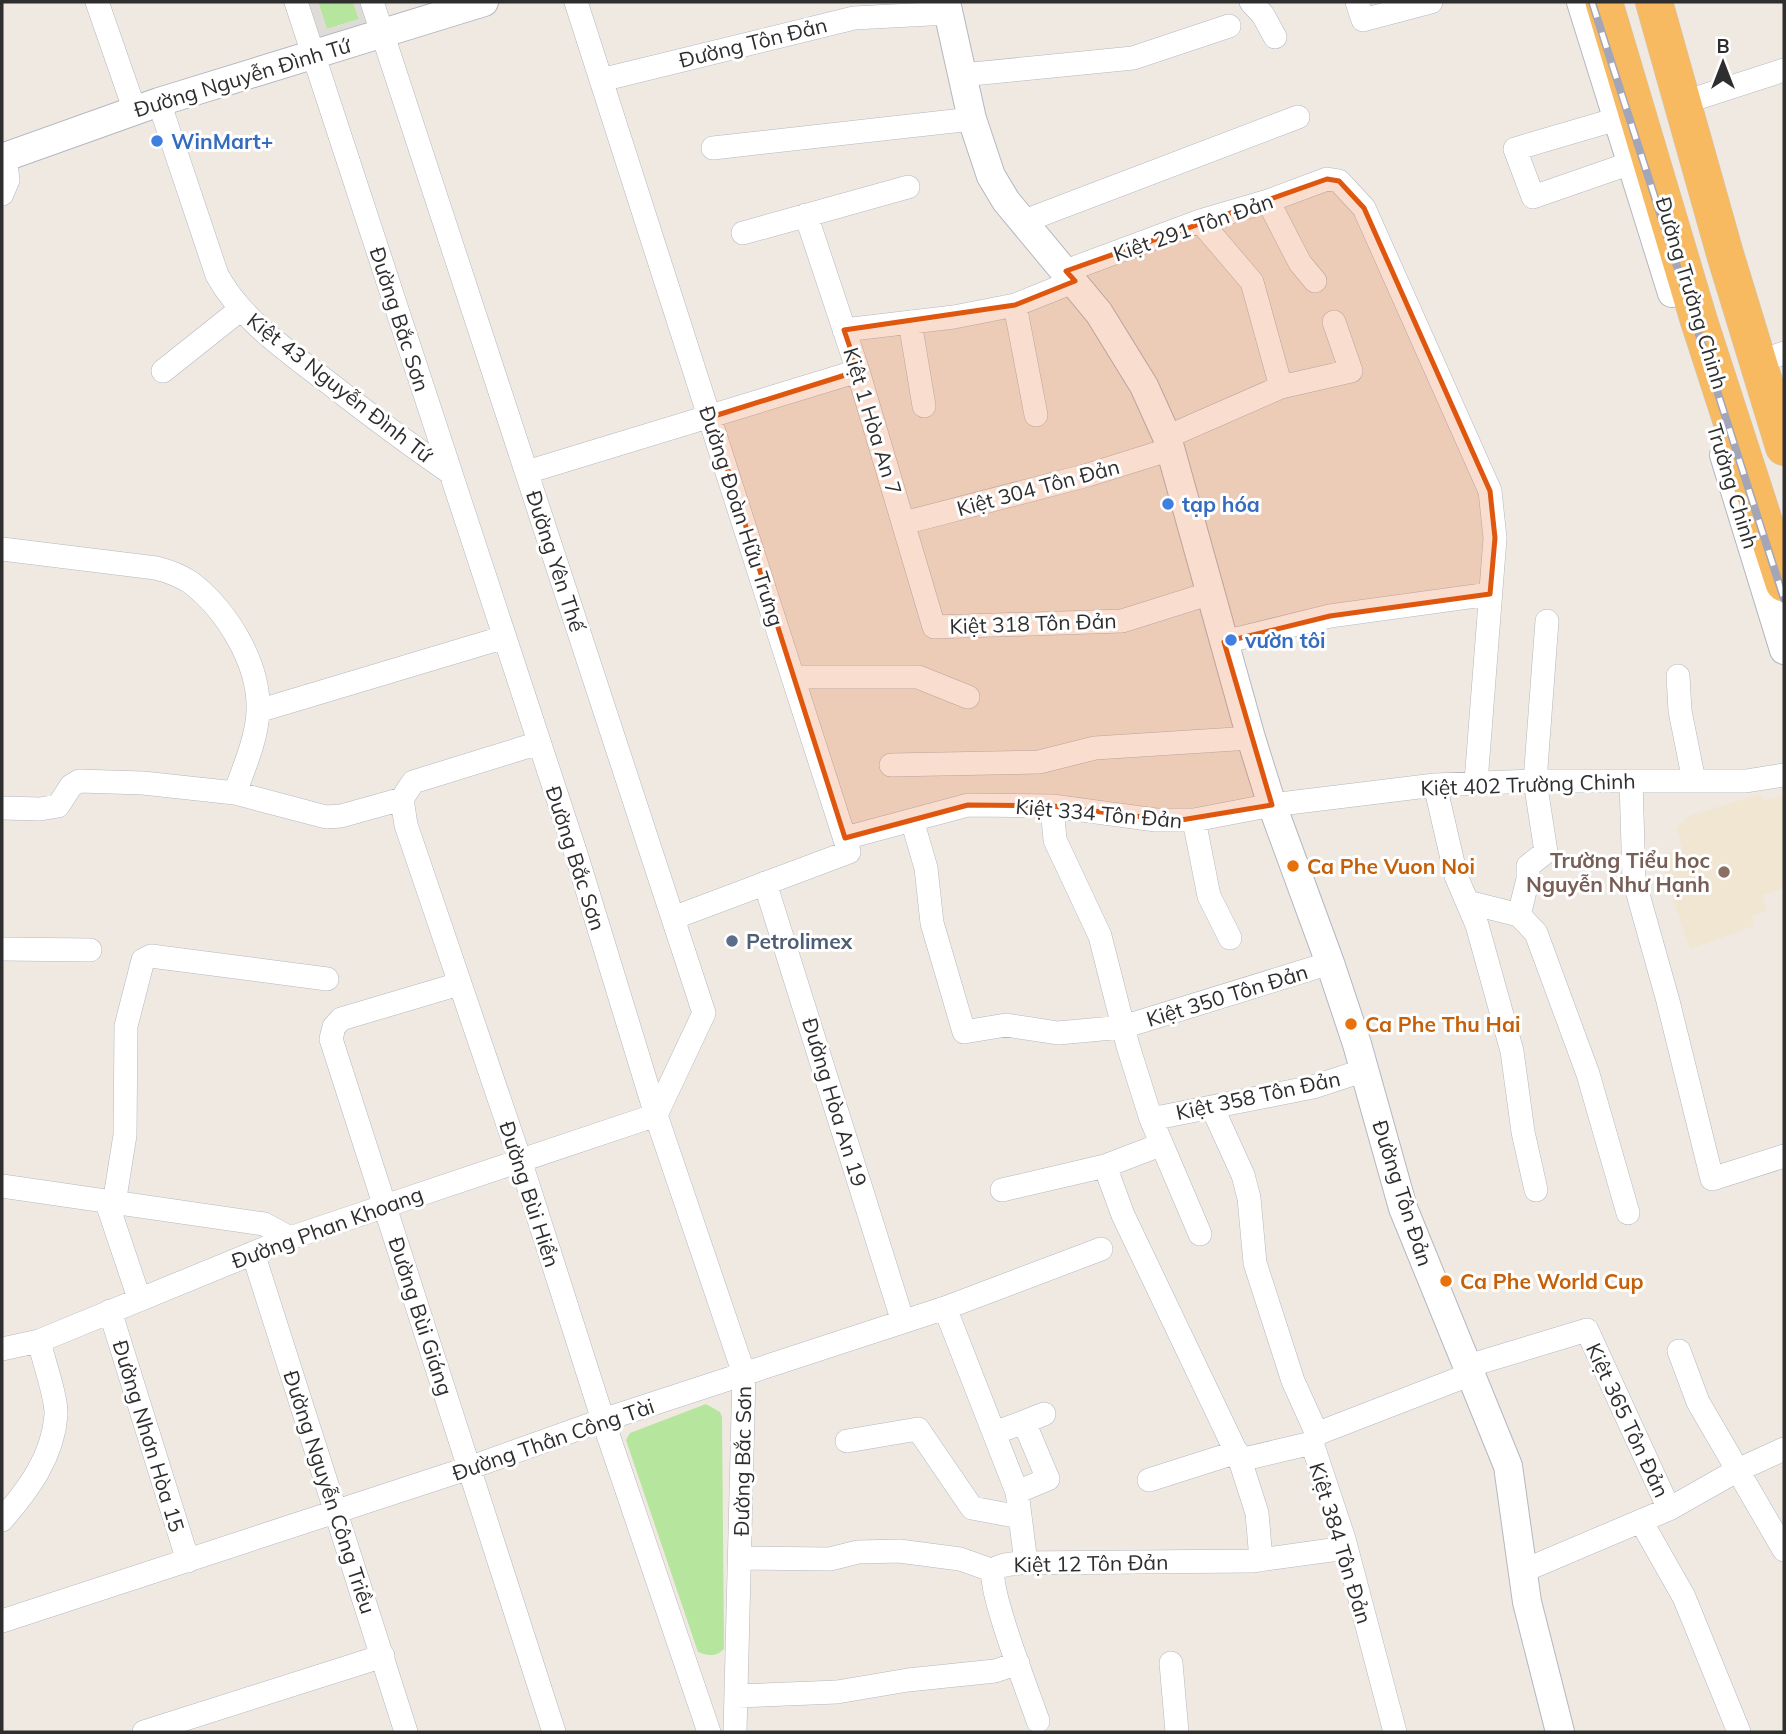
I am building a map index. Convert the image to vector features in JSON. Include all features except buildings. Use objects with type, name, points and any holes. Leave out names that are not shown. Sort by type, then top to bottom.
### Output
[{"type":"highway","name":"Đường Trường Chinh","points":[[1604,2],[1699,321],[1784,583]]},
{"type":"highway","name":"Đường Trường Chinh","points":[[1654,2],[1741,308],[1771,357],[1784,447]]},
{"type":"highway","points":[[1699,321],[1741,308]]},
{"type":"street","name":"Kiệt 43 Nguyễn Đình Tứ","points":[[97,2],[147,106],[217,275],[227,293],[289,352],[397,436],[451,473]]},
{"type":"street","name":"Đường Bắc Sơn","points":[[296,2],[324,52],[451,473],[656,1115],[744,1374],[736,1732]]},
{"type":"street","name":"Đường Yên Thế","points":[[372,2],[375,35],[527,472],[704,1013],[656,1115]]},
{"type":"street","name":"Đường Nguyễn Đình Tứ","points":[[3,158],[147,106],[484,2]]},
{"type":"street","name":"Đường Đoàn Hữu Trưng","points":[[576,2],[845,838]]},
{"type":"street","points":[[1251,2],[1263,15],[1275,37]]},
{"type":"street","points":[[1357,2],[1363,20],[1431,2]]},
{"type":"street","name":"Trường Chinh","points":[[1581,2],[1784,650]]},
{"type":"street","name":"Đường Tôn Đản","points":[[601,80],[854,18],[947,7],[972,118],[991,176],[1022,222],[1070,276],[1121,346],[1144,386],[1169,443],[1251,738],[1365,1070],[1407,1218],[1508,1466],[1529,1611],[1560,1732]]},
{"type":"street","points":[[962,75],[1133,58],[1229,26]]},
{"type":"street","points":[[1682,103],[1784,71]]},
{"type":"street","points":[[1022,222],[1298,117]]},
{"type":"street","points":[[713,148],[972,118]]},
{"type":"street","points":[[1617,120],[1515,149],[1533,197],[1631,163]]},
{"type":"street","points":[[2,194],[8,180],[3,158]]},
{"type":"street","name":"Kiệt 291 Tôn Đản","points":[[844,330],[954,317],[1015,305],[1070,276],[1200,221],[1268,201],[1327,179],[1339,181],[1364,208],[1490,491],[1495,538],[1490,594]]},
{"type":"street","points":[[743,233],[908,187]]},
{"type":"street","points":[[1268,201],[1300,263],[1315,281]]},
{"type":"street","name":"Kiệt 1 Hòa An 7","points":[[806,215],[858,371],[934,627]]},
{"type":"street","points":[[1200,221],[1252,282],[1281,387]]},
{"type":"street","points":[[1015,305],[1036,415]]},
{"type":"street","points":[[163,371],[241,309]]},
{"type":"street","points":[[910,322],[924,406]]},
{"type":"street","name":"Kiệt 304 Tôn Đản","points":[[904,523],[1088,475],[1169,443],[1281,387],[1351,371],[1334,322]]},
{"type":"street","points":[[527,472],[858,371]]},
{"type":"street","points":[[2,549],[156,568],[175,573],[190,582],[216,607],[242,646],[256,687],[256,727],[235,793]]},
{"type":"street","name":"Kiệt 318 Tôn Đản","points":[[934,627],[1122,621],[1211,593]]},
{"type":"street","points":[[1224,642],[1330,616],[1490,594],[1476,782]]},
{"type":"street","points":[[1519,915],[1528,879],[1528,866],[1545,852],[1535,780],[1547,621]]},
{"type":"street","points":[[258,711],[505,637]]},
{"type":"street","points":[[1678,676],[1680,712],[1694,781]]},
{"type":"street","points":[[793,677],[918,677],[968,697]]},
{"type":"street","points":[[891,765],[1039,762],[1096,748],[1251,738]]},
{"type":"street","points":[[2,808],[40,809],[58,806],[71,786],[79,781],[156,784],[235,793],[333,818],[402,799],[413,782],[539,743]]},
{"type":"street","name":"Kiệt 402 Trường Chinh","points":[[1272,804],[1476,782],[1746,781],[1784,775]]},
{"type":"street","points":[[1631,781],[1634,880],[1668,1001],[1712,1179],[1784,1156]]},
{"type":"street","points":[[1435,785],[1455,876],[1477,926],[1512,1051],[1523,1132],[1536,1190]]},
{"type":"street","name":"Đường Bùi Hiển","points":[[402,799],[406,824],[709,1732]]},
{"type":"street","name":"Kiệt 334 Tôn Đản","points":[[845,838],[968,804],[1052,806],[1156,820],[1194,820],[1272,804]]},
{"type":"street","points":[[1052,806],[1055,840],[1100,936],[1123,1027],[1151,1119],[1200,1234]]},
{"type":"street","points":[[912,820],[926,867],[932,923],[964,1032],[1006,1025],[1058,1033],[1123,1027]]},
{"type":"street","points":[[1194,820],[1209,896],[1230,938]]},
{"type":"street","points":[[673,918],[849,852],[845,838]]},
{"type":"street","name":"Đường Hòa An 19","points":[[765,883],[903,1322]]},
{"type":"street","points":[[1467,902],[1519,915],[1536,933],[1584,1061],[1628,1213]]},
{"type":"street","points":[[2,948],[90,950]]},
{"type":"street","points":[[139,1298],[111,1203],[125,1135],[126,1026],[143,960],[151,956],[327,979]]},
{"type":"street","name":"Kiệt 350 Tôn Đản","points":[[1123,1027],[1330,963]]},
{"type":"street","name":"Đường Bùi Giáng","points":[[459,984],[341,1019],[334,1027],[331,1040],[554,1732]]},
{"type":"street","name":"Kiệt 358 Tôn Đản","points":[[1151,1119],[1313,1087],[1365,1070]]},
{"type":"street","points":[[1149,1480],[1315,1439],[1293,1381],[1255,1263],[1249,1198],[1243,1175],[1212,1107]]},
{"type":"street","name":"Đường Phan Khoang","points":[[2,1349],[39,1340],[290,1238],[385,1204],[656,1115]]},
{"type":"street","points":[[1002,1191],[1105,1166],[1160,1145]]},
{"type":"street","points":[[1105,1166],[1123,1214],[1239,1456],[1257,1513],[1261,1560]]},
{"type":"street","points":[[2,1186],[264,1224],[290,1238]]},
{"type":"street","name":"Đường Thân Công Tài","points":[[2,1621],[945,1308],[1101,1249]]},
{"type":"street","name":"Đường Nguyễn Công Triều","points":[[253,1253],[406,1732]]},
{"type":"street","points":[[945,1308],[1017,1492],[1026,1563]]},
{"type":"street","name":"Đường Nhơn Hòa 15","points":[[110,1311],[188,1561]]},
{"type":"street","name":"Kiệt 365 Tôn Đản","points":[[1470,1370],[1587,1330],[1669,1509]]},
{"type":"street","points":[[2,1520],[43,1465],[57,1413],[39,1340]]},
{"type":"street","points":[[1679,1351],[1698,1402],[1784,1550]]},
{"type":"street","name":"Kiệt 384 Tôn Đản","points":[[1395,1732],[1315,1439],[1470,1370]]},
{"type":"street","points":[[994,1433],[1034,1418],[1048,1479],[1017,1492]]},
{"type":"street","points":[[847,1441],[918,1429],[972,1508],[1020,1517]]},
{"type":"street","points":[[1524,1571],[1669,1509],[1738,1470],[1784,1449]]},
{"type":"street","points":[[1641,1521],[1684,1597],[1733,1731]]},
{"type":"street","name":"Kiệt 12 Tôn Đản","points":[[1038,1721],[997,1603],[991,1577],[999,1566],[1026,1563],[1261,1560],[1346,1548]]},
{"type":"street","points":[[741,1558],[830,1559],[858,1552],[899,1551],[960,1559],[993,1571]]},
{"type":"street","points":[[144,1732],[383,1656]]},
{"type":"street","points":[[737,1696],[836,1692],[908,1680],[995,1671],[1018,1663]]},
{"type":"street","points":[[1171,1663],[1177,1732]]},
{"type":"highlighted area","points":[[1327,179],[1339,181],[1364,208],[1490,491],[1495,538],[1490,594],[1330,616],[1224,642],[1272,805],[1175,821],[1052,806],[968,805],[845,838],[711,417],[858,371],[844,330],[1015,305],[1075,281],[1066,271]]},
{"type":"shaded area","points":[[305,2],[318,2],[327,29],[359,19],[353,2],[363,2],[368,23],[319,38]]},
{"type":"shaded area","name":"Trường Tiểu học Nguyễn Như Hạnh","points":[[1760,794],[1763,801],[1784,795],[1784,888],[1762,895],[1767,911],[1752,916],[1754,926],[1690,949],[1659,857],[1683,849],[1676,828],[1689,816]]},
{"type":"green space","points":[[318,2],[353,2],[359,19],[327,29]]},
{"type":"green space","points":[[706,1404],[720,1412],[722,1417],[724,1649],[712,1655],[698,1652],[626,1440],[630,1433]]},
{"type":"railway","points":[[1592,2],[1784,599]]},
{"type":"place","name":"WinMart+","points":[[157,141]]},
{"type":"place","name":"tạp hóa","points":[[1168,504]]},
{"type":"place","name":"vườn tôi","points":[[1231,640]]},
{"type":"place","name":"Ca Phe Vuon Noi","points":[[1293,866]]},
{"type":"place","name":"Trường Tiểu học Nguyễn Như Hạnh","points":[[1724,872]]},
{"type":"place","name":"Petrolimex","points":[[732,941]]},
{"type":"place","name":"Ca Phe Thu Hai","points":[[1351,1024]]},
{"type":"place","name":"Ca Phe World Cup","points":[[1446,1281]]}]
